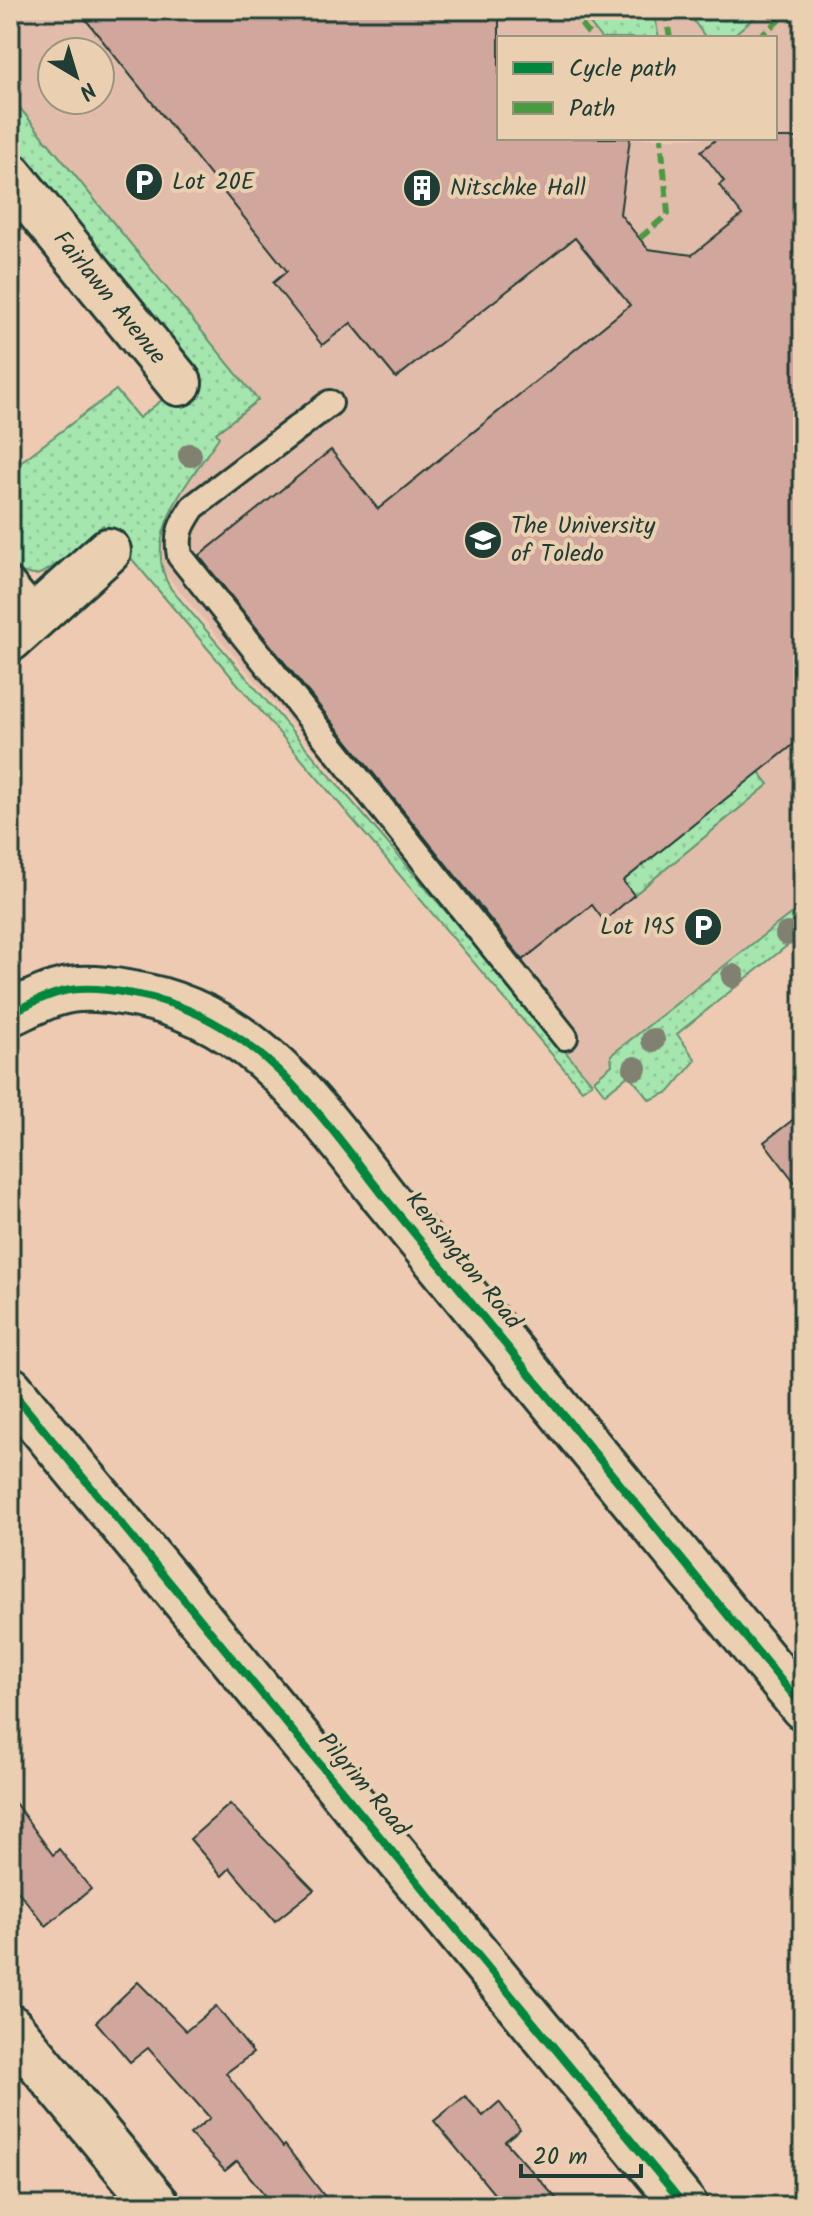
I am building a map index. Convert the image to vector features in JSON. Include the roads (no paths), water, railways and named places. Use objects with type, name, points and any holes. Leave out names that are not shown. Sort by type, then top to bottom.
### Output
[{"type":"street","name":"Fairlawn Avenue","points":[[10,175],[179,383]]},
{"type":"street","points":[[24,626],[108,551]]},
{"type":"street","name":"Kensington Road","points":[[10,1013],[50,995],[77,989],[107,989],[142,995],[172,1002],[203,1016],[230,1031],[276,1067],[323,1118],[803,1707]]},
{"type":"street","name":"Pilgrim Road","points":[[10,1389],[685,2206]]},
{"type":"street","points":[[10,2027],[158,2206]]},
{"type":"lane","points":[[330,403],[193,507],[182,524],[177,541],[180,556],[565,1037]]},
{"type":"lane","points":[[10,580],[24,626]]},
{"type":"place","name":"Lot 20E","points":[[144,182]]},
{"type":"place","name":"Nitschke Hall","points":[[422,188]]},
{"type":"place","name":"The University of Toledo","points":[[483,540]]},
{"type":"place","name":"Lot 19S","points":[[703,927]]}]
